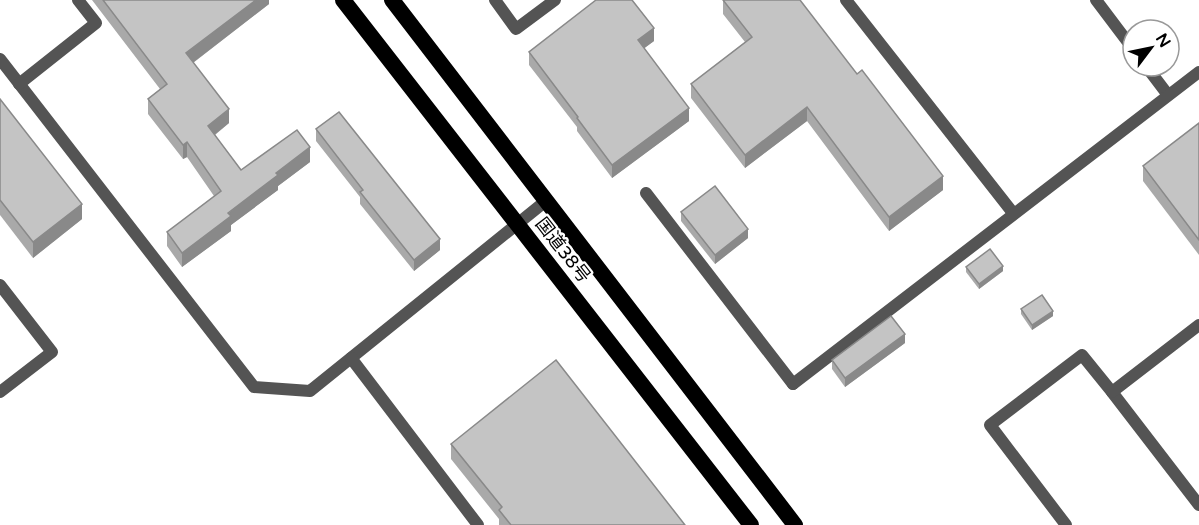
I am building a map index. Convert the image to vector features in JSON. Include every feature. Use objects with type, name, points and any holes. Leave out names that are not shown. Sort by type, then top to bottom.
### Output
[{"type":"highway","name":"国道38号","points":[[343,0],[751,525]]},
{"type":"highway","name":"国道38号","points":[[392,0],[795,525]]},
{"type":"street","points":[[19,84],[96,23],[78,0]]},
{"type":"street","points":[[495,0],[516,28],[555,0]]},
{"type":"street","points":[[846,0],[1013,213]]},
{"type":"street","points":[[1096,0],[1121,33]]},
{"type":"street","points":[[0,59],[255,387],[310,391],[547,200]]},
{"type":"street","points":[[646,193],[793,384],[1199,72]]},
{"type":"street","points":[[1155,78],[1168,95]]},
{"type":"street","points":[[0,285],[52,352],[0,392]]},
{"type":"street","points":[[1112,392],[1199,325]]},
{"type":"street","points":[[1066,525],[990,424],[1082,355],[1199,506]]},
{"type":"street","points":[[351,358],[478,525]]},
{"type":"building","points":[[103,0],[256,0],[186,53],[229,109],[208,126],[241,170],[297,130],[310,147],[228,213],[231,216],[182,253],[167,232],[221,191],[187,142],[183,145],[148,99],[167,84]]},
{"type":"building","points":[[596,0],[632,0],[654,28],[638,40],[689,108],[612,165],[529,52]]},
{"type":"building","points":[[723,0],[800,0],[857,74],[862,70],[943,176],[889,217],[807,107],[745,155],[691,84],[752,37]]},
{"type":"building","points":[[0,99],[82,204],[33,242],[0,200]]},
{"type":"building","points":[[339,112],[440,239],[414,260],[360,192],[363,190],[316,129]]},
{"type":"building","points":[[1199,123],[1199,240],[1143,166]]},
{"type":"building","points":[[715,186],[748,229],[715,255],[681,212]]},
{"type":"building","points":[[990,249],[1003,266],[979,284],[966,267]]},
{"type":"building","points":[[1042,295],[1053,311],[1032,325],[1021,309]]},
{"type":"building","points":[[891,316],[905,334],[845,378],[832,360]]},
{"type":"building","points":[[556,360],[685,525],[511,525],[499,510],[502,507],[451,444]]}]
